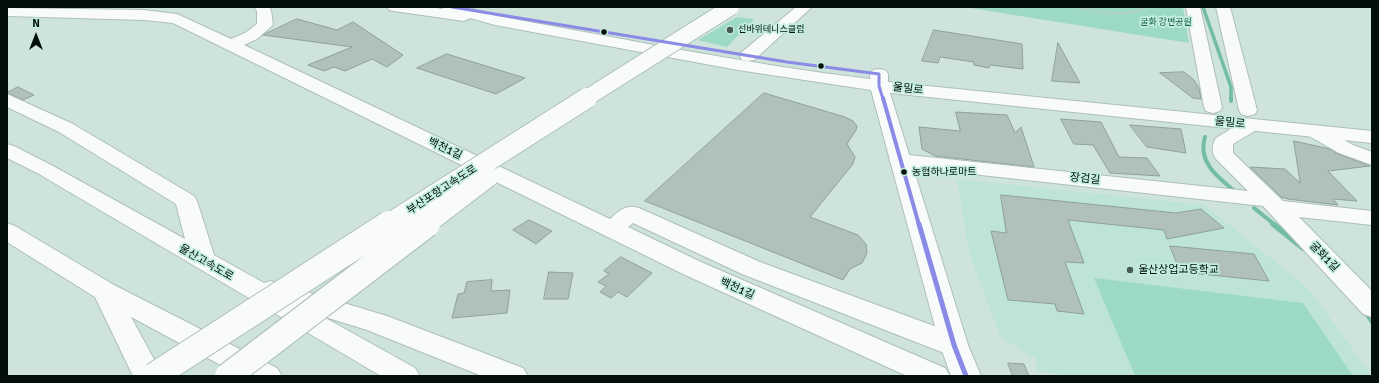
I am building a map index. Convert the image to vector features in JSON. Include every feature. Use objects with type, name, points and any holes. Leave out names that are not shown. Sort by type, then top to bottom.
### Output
[{"type":"main road","points":[[229,45],[251,36],[265,25],[264,10],[261,7]]},
{"type":"main road","points":[[394,7],[498,17]]},
{"type":"main road","name":"울밀로","points":[[449,7],[761,69],[1249,118],[1372,123]]},
{"type":"main road","name":"울밀로","points":[[452,7],[498,17],[787,62],[879,80],[1213,107],[1249,118],[1316,132],[1372,137]]},
{"type":"main road","points":[[474,7],[498,17]]},
{"type":"main road","name":"부산포항고속도로","points":[[154,376],[400,217],[731,7]]},
{"type":"main road","name":"부산포항고속도로","points":[[182,376],[511,158],[744,7]]},
{"type":"main road","points":[[748,56],[804,7]]},
{"type":"main road","points":[[1193,7],[1213,107]]},
{"type":"main road","points":[[1223,7],[1249,118]]},
{"type":"main road","name":"백천1길","points":[[7,12],[164,16],[177,19],[692,268],[935,376]]},
{"type":"main road","points":[[879,80],[899,160],[954,345],[966,376]]},
{"type":"main road","points":[[7,100],[66,128],[186,201],[203,261]]},
{"type":"main road","name":"굴화1길","points":[[1249,118],[1223,142],[1223,155],[1274,203],[1372,307]]},
{"type":"main road","points":[[1316,132],[1346,149],[1372,159]]},
{"type":"main road","name":"울산고속도로","points":[[7,150],[46,170],[405,376]]},
{"type":"main road","points":[[228,376],[511,158]]},
{"type":"main road","name":"장검길","points":[[899,160],[1274,203]]},
{"type":"main road","points":[[1274,203],[1372,218]]},
{"type":"main road","points":[[612,229],[631,213],[751,268],[954,345]]},
{"type":"main road","points":[[8,233],[104,291],[267,376]]},
{"type":"main road","points":[[232,278],[377,323],[513,376]]},
{"type":"main road","points":[[104,291],[148,376]]},
{"type":"path","points":[[1076,7],[1119,13],[1131,13],[1147,7]]},
{"type":"shaded area","name":"울산상업고등학교","points":[[957,179],[1204,205],[1308,288],[1372,376],[1070,376],[1038,371],[1035,358],[1001,338],[969,252]]},
{"type":"green space","name":"굴화 강변공원","points":[[964,7],[1183,7],[1189,43]]},
{"type":"green space","name":"선바위테니스클럽","points":[[737,17],[754,19],[727,47],[698,40]]},
{"type":"green space","points":[[1094,278],[1303,303],[1353,376],[1135,376]]},
{"type":"building","points":[[297,19],[337,30],[353,22],[403,55],[387,67],[372,59],[345,71],[334,67],[324,71],[308,65],[352,47],[263,35]]},
{"type":"building","points":[[934,30],[1022,44],[1023,69],[990,65],[989,68],[974,65],[974,62],[940,57],[938,63],[922,61]]},
{"type":"building","points":[[1058,43],[1080,83],[1052,81]]},
{"type":"building","points":[[447,54],[525,78],[496,94],[417,68]]},
{"type":"building","points":[[1184,72],[1194,80],[1199,88],[1201,99],[1193,98],[1160,73]]},
{"type":"building","points":[[18,87],[34,95],[23,100],[7,93]]},
{"type":"building","points":[[764,93],[845,117],[853,121],[857,126],[847,144],[855,157],[853,164],[810,217],[858,235],[866,244],[867,253],[862,263],[850,269],[843,280],[645,201]]},
{"type":"building","points":[[956,112],[1007,115],[1015,133],[1021,127],[1034,167],[935,156],[922,149],[919,127],[960,131]]},
{"type":"building","points":[[1061,119],[1101,122],[1119,157],[1147,158],[1160,176],[1110,173],[1093,145],[1074,144]]},
{"type":"building","points":[[1130,125],[1181,129],[1186,153],[1147,147]]},
{"type":"building","points":[[1294,141],[1330,149],[1338,154],[1370,166],[1328,171],[1357,201],[1333,199],[1338,205],[1281,197],[1250,167],[1285,169],[1300,183]]},
{"type":"building","points":[[1001,195],[1176,213],[1201,209],[1224,228],[1167,239],[1164,230],[1068,220],[1084,263],[1065,262],[1084,314],[1057,311],[1055,304],[1008,300],[991,231],[1006,233]]},
{"type":"building","points":[[529,220],[552,231],[536,244],[513,230]]},
{"type":"building","points":[[1170,246],[1254,254],[1269,281],[1181,272]]},
{"type":"building","points":[[621,257],[652,273],[627,297],[618,292],[611,298],[600,292],[606,286],[598,282],[609,274],[604,271]]},
{"type":"building","points":[[549,272],[573,273],[568,299],[544,299]]},
{"type":"building","points":[[492,280],[491,291],[510,290],[507,313],[452,318],[458,294],[464,293],[467,282]]},
{"type":"building","points":[[1008,363],[1024,364],[1029,376],[1013,376]]},
{"type":"waterway","points":[[1203,7],[1231,87],[1231,101]]},
{"type":"waterway","points":[[1205,137],[1203,146],[1204,155],[1207,162],[1217,176],[1237,193]]},
{"type":"waterway","points":[[1254,208],[1275,225]]},
{"type":"waterway","points":[[1273,224],[1303,248]]},
{"type":"waterway","points":[[1365,311],[1372,321]]},
{"type":"transit line","points":[[452,7],[787,62],[879,74],[879,86],[954,345],[966,376]]},
{"type":"place","name":"선바위테니스클럽","points":[[730,30]]},
{"type":"place","name":"농협하나로마트","points":[[904,172]]},
{"type":"place","name":"울산상업고등학교","points":[[1130,270]]}]
